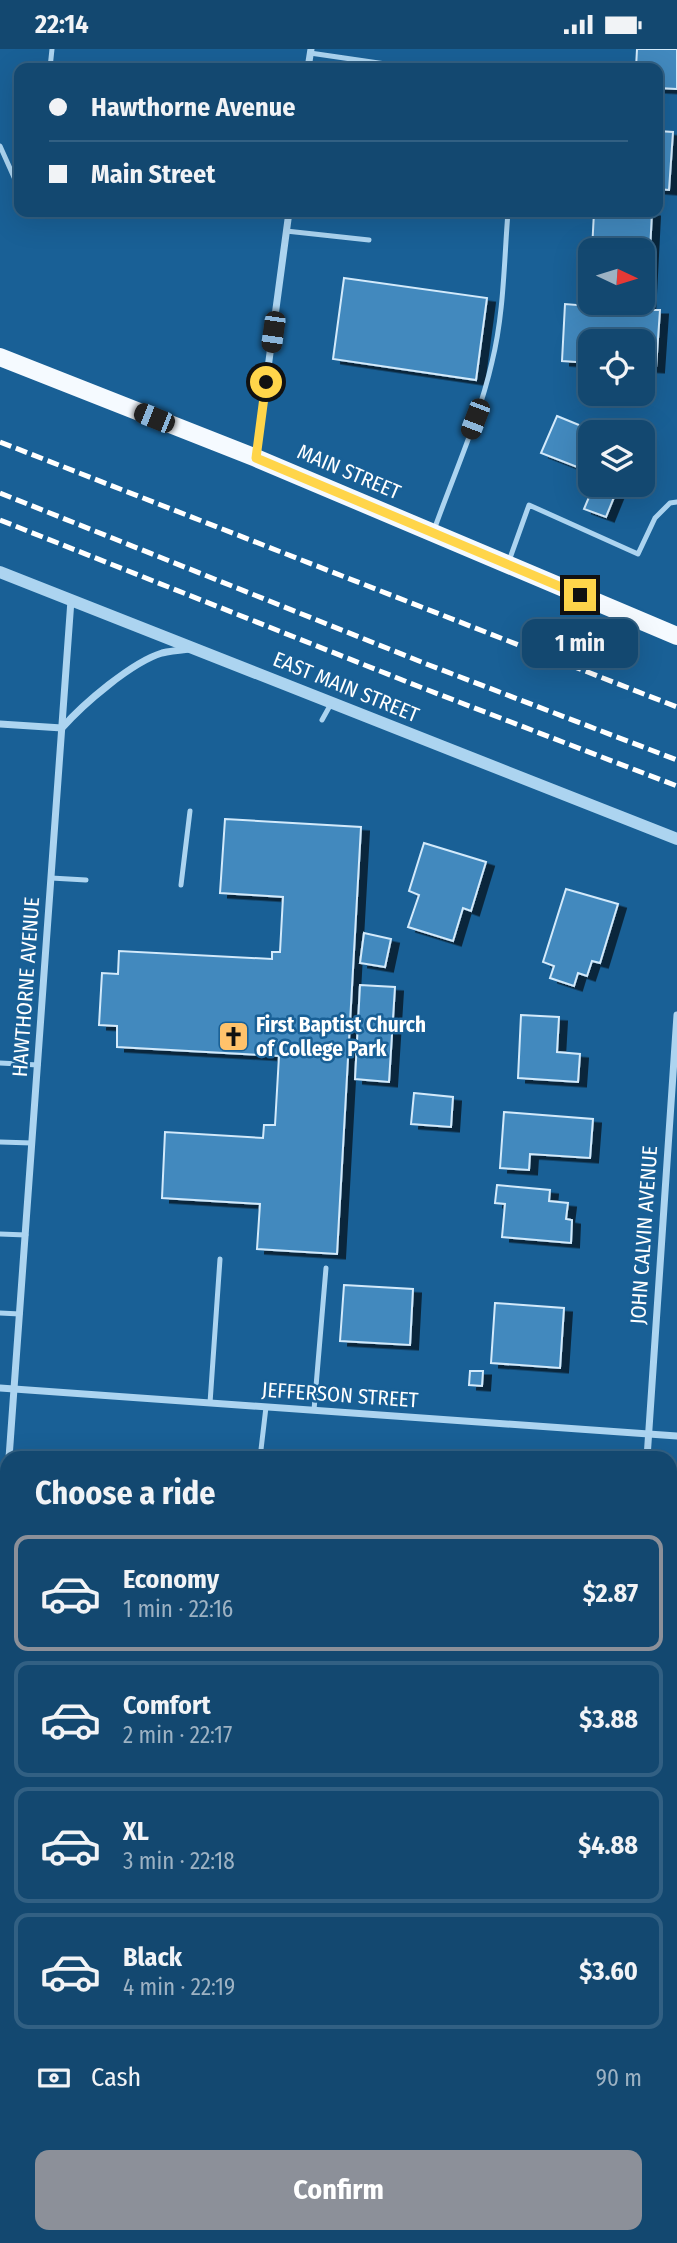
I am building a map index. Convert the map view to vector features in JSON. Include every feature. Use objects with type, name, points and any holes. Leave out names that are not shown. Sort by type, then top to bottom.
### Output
[{"type":"main road","name":"MAIN STREET","points":[[0,357],[256,458],[677,636]]},
{"type":"street","points":[[256,458],[288,217]]},
{"type":"street","name":"EAST MAIN STREET","points":[[0,572],[677,839]]},
{"type":"street","name":"HAWTHORNE AVENUE","points":[[10,1451],[71,600]]},
{"type":"street","points":[[0,724],[62,728],[79,709],[134,668],[160,654],[195,648]]},
{"type":"street","name":"JOHN CALVIN AVENUE","points":[[647,1451],[677,1015]]},
{"type":"street","name":"JEFFERSON STREET","points":[[0,1388],[677,1436]]},
{"type":"lane","points":[[310,51],[383,63]]},
{"type":"lane","points":[[0,146],[14,177]]},
{"type":"lane","points":[[432,533],[484,394],[494,358],[508,217]]},
{"type":"lane","points":[[286,231],[369,240]]},
{"type":"lane","points":[[508,564],[529,505],[638,554],[655,517],[670,503],[677,502]]},
{"type":"lane","points":[[322,720],[332,702]]},
{"type":"lane","points":[[181,885],[190,811]]},
{"type":"lane","points":[[51,878],[86,880]]},
{"type":"lane","points":[[0,1063],[38,1065]]},
{"type":"lane","points":[[0,1142],[32,1143]]},
{"type":"lane","points":[[0,1234],[26,1235]]},
{"type":"lane","points":[[210,1403],[220,1259]]},
{"type":"lane","points":[[314,1410],[326,1268]]},
{"type":"lane","points":[[0,1313],[20,1314]]},
{"type":"lane","points":[[261,1451],[266,1407]]},
{"type":"building","points":[[637,49],[677,49],[677,89],[663,88],[663,63],[636,63]]},
{"type":"building","points":[[663,131],[673,132],[669,190],[663,189]]},
{"type":"building","points":[[594,217],[652,217],[651,238],[593,238]]},
{"type":"building","points":[[344,278],[487,298],[476,380],[333,359]]},
{"type":"building","points":[[565,304],[578,305],[578,315],[655,315],[655,310],[660,310],[656,368],[655,329],[578,329],[578,362],[562,361]]},
{"type":"building","points":[[557,416],[578,425],[578,467],[541,453]]},
{"type":"building","points":[[589,497],[614,497],[606,517],[584,509]]},
{"type":"building","name":"First Baptist Church of College Park","points":[[225,819],[361,827],[337,1254],[257,1249],[260,1204],[162,1198],[165,1132],[263,1138],[264,1125],[275,1125],[279,1056],[117,1047],[117,1026],[99,1025],[102,973],[118,974],[119,951],[272,959],[272,952],[280,952],[283,897],[220,893]]},
{"type":"building","points":[[424,843],[486,862],[471,911],[463,908],[453,941],[408,927],[419,895],[409,891]]},
{"type":"building","points":[[566,889],[618,904],[600,963],[592,961],[587,976],[578,973],[574,986],[550,978],[554,966],[543,962]]},
{"type":"building","points":[[364,933],[391,939],[385,967],[360,963]]},
{"type":"building","points":[[360,985],[395,987],[389,1082],[355,1079]]},
{"type":"building","points":[[521,1015],[559,1017],[557,1052],[580,1054],[578,1082],[518,1078]]},
{"type":"building","points":[[414,1093],[453,1097],[451,1127],[411,1124]]},
{"type":"building","points":[[504,1112],[593,1119],[590,1158],[530,1154],[529,1170],[500,1168]]},
{"type":"building","points":[[497,1185],[550,1190],[549,1201],[568,1203],[566,1219],[572,1220],[571,1243],[502,1237],[505,1204],[495,1203]]},
{"type":"building","points":[[344,1285],[413,1289],[410,1345],[340,1341]]},
{"type":"building","points":[[495,1303],[564,1308],[560,1368],[491,1363]]},
{"type":"building","points":[[470,1371],[483,1371],[482,1386],[469,1385]]},
{"type":"railway","points":[[0,442],[677,707]]},
{"type":"railway","points":[[0,493],[429,665],[677,760]]},
{"type":"railway","points":[[0,520],[677,786]]},
{"type":"place","name":"First Baptist Church of College Park","points":[[233,1037]]},
{"type":"route","points":[[266,382],[256,458],[580,595]]}]
